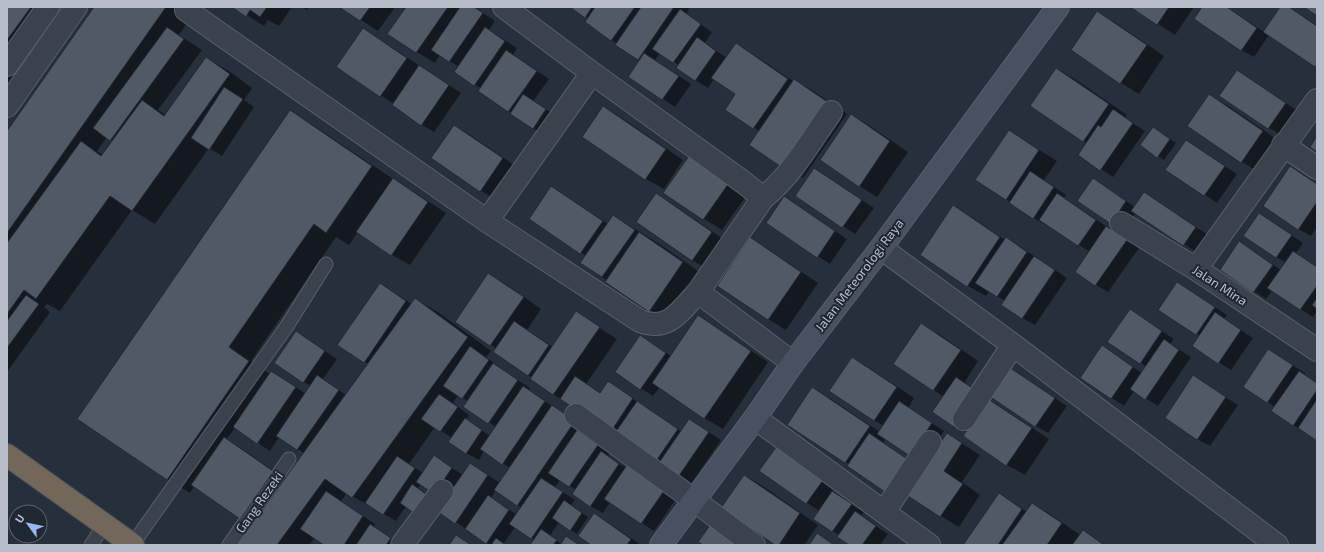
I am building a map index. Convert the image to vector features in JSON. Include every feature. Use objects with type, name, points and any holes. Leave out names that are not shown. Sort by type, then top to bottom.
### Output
[{"type":"highway","points":[[7,455],[132,545]]},
{"type":"main road","name":"Jalan Meteorologi Raya","points":[[661,545],[755,418],[792,363],[880,248],[1058,7]]},
{"type":"street","points":[[7,65],[48,7]]},
{"type":"street","points":[[7,106],[76,7]]},
{"type":"street","points":[[504,7],[763,198]]},
{"type":"street","points":[[186,10],[487,221],[640,321],[649,325],[664,323],[672,320],[698,292],[763,198],[789,173],[831,112]]},
{"type":"street","points":[[487,221],[592,73]]},
{"type":"street","points":[[1196,269],[1317,100]]},
{"type":"street","points":[[1284,145],[1317,168]]},
{"type":"street","name":"Jalan Mina","points":[[1121,223],[1196,269],[1317,350]]},
{"type":"street","points":[[880,248],[1013,345],[1277,545]]},
{"type":"street","points":[[698,292],[792,363]]},
{"type":"street","points":[[964,419],[1013,345]]},
{"type":"street","points":[[576,415],[754,545]]},
{"type":"street","points":[[755,418],[930,545]]},
{"type":"street","points":[[884,511],[930,442]]},
{"type":"street","points":[[402,545],[442,491]]},
{"type":"lane","points":[[132,545],[287,326],[326,264]]},
{"type":"lane","name":"Gang Rezeki","points":[[229,545],[289,460]]},
{"type":"lane","points":[[91,545],[104,525]]},
{"type":"building","points":[[7,7],[31,7],[7,40]]},
{"type":"building","points":[[94,7],[166,7],[7,233],[7,131]]},
{"type":"building","points":[[232,7],[267,7],[260,17],[250,10],[246,17]]},
{"type":"building","points":[[339,7],[370,7],[360,21]]},
{"type":"building","points":[[406,7],[448,7],[416,53],[387,34]]},
{"type":"building","points":[[460,7],[474,7],[483,13],[449,62],[431,50]]},
{"type":"building","points":[[570,7],[592,7],[585,18]]},
{"type":"building","points":[[595,7],[635,7],[611,41],[585,22]]},
{"type":"building","points":[[641,7],[674,7],[638,60],[615,45]]},
{"type":"building","points":[[1130,7],[1169,7],[1157,25]]},
{"type":"building","points":[[1202,7],[1227,7],[1257,28],[1241,51],[1194,19]]},
{"type":"building","points":[[1280,7],[1289,7],[1317,26],[1317,64],[1315,67],[1263,32]]},
{"type":"building","points":[[1304,7],[1317,7],[1317,16]]},
{"type":"building","points":[[680,9],[701,24],[673,63],[652,49]]},
{"type":"building","points":[[1097,11],[1147,45],[1120,84],[1071,50]]},
{"type":"building","points":[[167,27],[184,39],[110,141],[93,128]]},
{"type":"building","points":[[485,27],[505,41],[474,86],[454,72]]},
{"type":"building","points":[[363,28],[407,58],[380,97],[336,67]]},
{"type":"building","points":[[697,37],[716,51],[695,81],[676,68]]},
{"type":"building","points":[[736,43],[788,79],[753,129],[725,110],[735,94],[711,78]]},
{"type":"building","points":[[506,50],[537,71],[508,112],[478,91]]},
{"type":"building","points":[[644,53],[679,76],[662,100],[628,77]]},
{"type":"building","points":[[206,57],[230,74],[132,211],[110,196],[36,299],[24,290],[7,314],[7,243],[81,141],[101,156],[142,100],[164,116]]},
{"type":"building","points":[[419,65],[449,85],[421,126],[392,105]]},
{"type":"building","points":[[1056,68],[1109,104],[1083,142],[1030,106]]},
{"type":"building","points":[[1237,70],[1286,103],[1268,129],[1219,96]]},
{"type":"building","points":[[794,79],[829,103],[784,169],[749,145]]},
{"type":"building","points":[[224,87],[243,99],[209,150],[191,138]]},
{"type":"building","points":[[523,94],[546,109],[533,129],[510,114]]},
{"type":"building","points":[[1209,94],[1263,131],[1241,163],[1187,126]]},
{"type":"building","points":[[603,106],[666,149],[645,180],[582,137]]},
{"type":"building","points":[[1113,109],[1133,123],[1100,171],[1078,155],[1098,125],[1101,127]]},
{"type":"building","points":[[290,110],[372,166],[326,233],[314,224],[229,347],[249,361],[167,480],[77,419]]},
{"type":"building","points":[[851,114],[890,141],[859,187],[820,160]]},
{"type":"building","points":[[454,125],[503,158],[480,192],[431,158]]},
{"type":"building","points":[[1153,127],[1170,139],[1157,158],[1140,145]]},
{"type":"building","points":[[1009,130],[1039,150],[1006,200],[975,180]]},
{"type":"building","points":[[1317,136],[1317,152],[1310,147]]},
{"type":"building","points":[[1186,140],[1225,166],[1204,196],[1165,170]]},
{"type":"building","points":[[691,153],[731,180],[703,220],[663,193]]},
{"type":"building","points":[[1290,166],[1317,184],[1317,202],[1298,230],[1263,206]]},
{"type":"building","points":[[814,168],[862,200],[842,228],[795,196]]},
{"type":"building","points":[[1030,171],[1054,187],[1033,219],[1009,203]]},
{"type":"building","points":[[393,178],[428,202],[391,256],[356,232]]},
{"type":"building","points":[[1093,178],[1126,201],[1111,224],[1077,201]]},
{"type":"building","points":[[551,186],[603,221],[580,254],[529,219]]},
{"type":"building","points":[[1144,192],[1196,227],[1183,246],[1131,211]]},
{"type":"building","points":[[656,193],[712,232],[692,261],[636,222]]},
{"type":"building","points":[[1057,193],[1096,220],[1078,246],[1039,220]]},
{"type":"building","points":[[784,196],[835,231],[817,258],[766,223]]},
{"type":"building","points":[[953,205],[1000,237],[967,287],[920,255]]},
{"type":"building","points":[[1259,213],[1292,235],[1276,258],[1243,236]]},
{"type":"building","points":[[613,215],[635,230],[602,277],[580,263]]},
{"type":"building","points":[[1106,226],[1127,240],[1095,286],[1075,272]]},
{"type":"building","points":[[639,232],[683,262],[649,312],[605,282]]},
{"type":"building","points":[[750,237],[801,272],[768,320],[717,286]]},
{"type":"building","points":[[1006,237],[1027,252],[997,297],[975,283]]},
{"type":"building","points":[[1239,241],[1273,265],[1253,293],[1220,270]]},
{"type":"building","points":[[1293,251],[1317,267],[1317,286],[1300,310],[1267,288]]},
{"type":"building","points":[[1034,256],[1055,270],[1022,319],[1001,305]]},
{"type":"building","points":[[488,273],[524,297],[490,346],[455,322]]},
{"type":"building","points":[[1177,282],[1215,307],[1196,335],[1158,310]]},
{"type":"building","points":[[380,283],[406,301],[364,363],[337,345]]},
{"type":"building","points":[[26,295],[39,304],[7,348],[7,321]]},
{"type":"building","points":[[415,298],[468,337],[352,498],[325,479],[277,545],[237,545]]},
{"type":"building","points":[[1317,298],[1317,309],[1312,305]]},
{"type":"building","points":[[1130,309],[1162,331],[1140,364],[1107,342]]},
{"type":"building","points":[[576,311],[600,327],[553,395],[530,379]]},
{"type":"building","points":[[1215,312],[1241,330],[1218,364],[1192,346]]},
{"type":"building","points":[[698,315],[751,351],[704,419],[652,383]]},
{"type":"building","points":[[514,321],[549,345],[528,376],[493,352]]},
{"type":"building","points":[[921,323],[961,350],[933,391],[893,364]]},
{"type":"building","points":[[296,331],[325,351],[303,383],[274,363]]},
{"type":"building","points":[[640,335],[666,353],[640,390],[615,372]]},
{"type":"building","points":[[1164,339],[1179,350],[1145,400],[1130,389]]},
{"type":"building","points":[[1102,345],[1133,367],[1111,399],[1080,378]]},
{"type":"building","points":[[470,346],[489,360],[462,399],[443,386]]},
{"type":"building","points":[[1268,349],[1293,365],[1267,403],[1243,387]]},
{"type":"building","points":[[852,357],[897,387],[874,421],[829,391]]},
{"type":"building","points":[[493,363],[518,380],[488,424],[463,407]]},
{"type":"building","points":[[1006,365],[1055,398],[1035,427],[986,394]]},
{"type":"building","points":[[271,371],[296,387],[257,444],[233,427]]},
{"type":"building","points":[[1299,371],[1317,383],[1317,390],[1293,426],[1271,411]]},
{"type":"building","points":[[317,375],[339,390],[297,450],[276,436]]},
{"type":"building","points":[[1193,375],[1226,397],[1197,440],[1165,418]]},
{"type":"building","points":[[575,376],[600,393],[608,381],[633,398],[610,433],[560,399]]},
{"type":"building","points":[[956,377],[978,392],[954,427],[932,412]]},
{"type":"building","points":[[523,386],[545,401],[502,465],[480,449]]},
{"type":"building","points":[[812,387],[870,426],[845,463],[787,425]]},
{"type":"building","points":[[439,394],[458,407],[440,432],[421,419]]},
{"type":"building","points":[[988,399],[1032,428],[1006,466],[963,436]]},
{"type":"building","points":[[1317,399],[1317,441],[1298,428]]},
{"type":"building","points":[[637,401],[678,429],[654,464],[613,436]]},
{"type":"building","points":[[899,401],[932,423],[910,456],[877,434]]},
{"type":"building","points":[[552,405],[575,421],[517,506],[494,490]]},
{"type":"building","points":[[465,418],[482,430],[466,454],[448,442]]},
{"type":"building","points":[[689,419],[709,432],[676,480],[656,467]]},
{"type":"building","points":[[577,430],[598,445],[569,487],[548,473]]},
{"type":"building","points":[[869,433],[910,461],[888,494],[847,466]]},
{"type":"building","points":[[947,433],[962,443],[944,471],[963,484],[940,517],[905,494]]},
{"type":"building","points":[[224,437],[273,471],[240,519],[191,485]]},
{"type":"building","points":[[779,443],[826,476],[806,504],[759,471]]},
{"type":"building","points":[[601,451],[619,464],[590,507],[572,494]]},
{"type":"building","points":[[434,455],[452,468],[434,494],[416,482]]},
{"type":"building","points":[[397,456],[415,468],[383,515],[365,503]]},
{"type":"building","points":[[629,462],[666,488],[641,524],[604,499]]},
{"type":"building","points":[[470,463],[488,475],[455,524],[437,511]]},
{"type":"building","points":[[744,475],[800,513],[779,545],[775,545],[721,508]]},
{"type":"building","points":[[541,478],[563,492],[531,539],[509,524]]},
{"type":"building","points":[[412,484],[430,497],[418,516],[400,503]]},
{"type":"building","points":[[326,491],[363,516],[344,545],[324,545],[300,529]]},
{"type":"building","points":[[832,491],[852,504],[832,532],[813,519]]},
{"type":"building","points":[[999,493],[1022,509],[998,545],[963,545]]},
{"type":"building","points":[[488,495],[509,510],[486,544],[465,529]]},
{"type":"building","points":[[564,500],[582,513],[570,531],[552,518]]},
{"type":"building","points":[[1032,503],[1062,523],[1047,545],[1002,545]]},
{"type":"building","points":[[855,511],[876,526],[862,545],[849,545],[837,537]]},
{"type":"building","points":[[594,513],[631,539],[627,545],[591,545],[578,536]]},
{"type":"building","points":[[713,521],[747,545],[703,545],[698,542]]},
{"type":"building","points":[[370,524],[391,538],[386,545],[356,545]]},
{"type":"building","points":[[541,529],[557,540],[553,545],[530,545]]},
{"type":"building","points":[[1083,530],[1104,545],[1072,545]]},
{"type":"building","points":[[817,533],[834,545],[809,545]]},
{"type":"building","points":[[456,535],[471,545],[449,545]]},
{"type":"building","points":[[566,536],[579,545],[560,545]]},
{"type":"building","points":[[496,538],[506,545],[491,545]]}]
